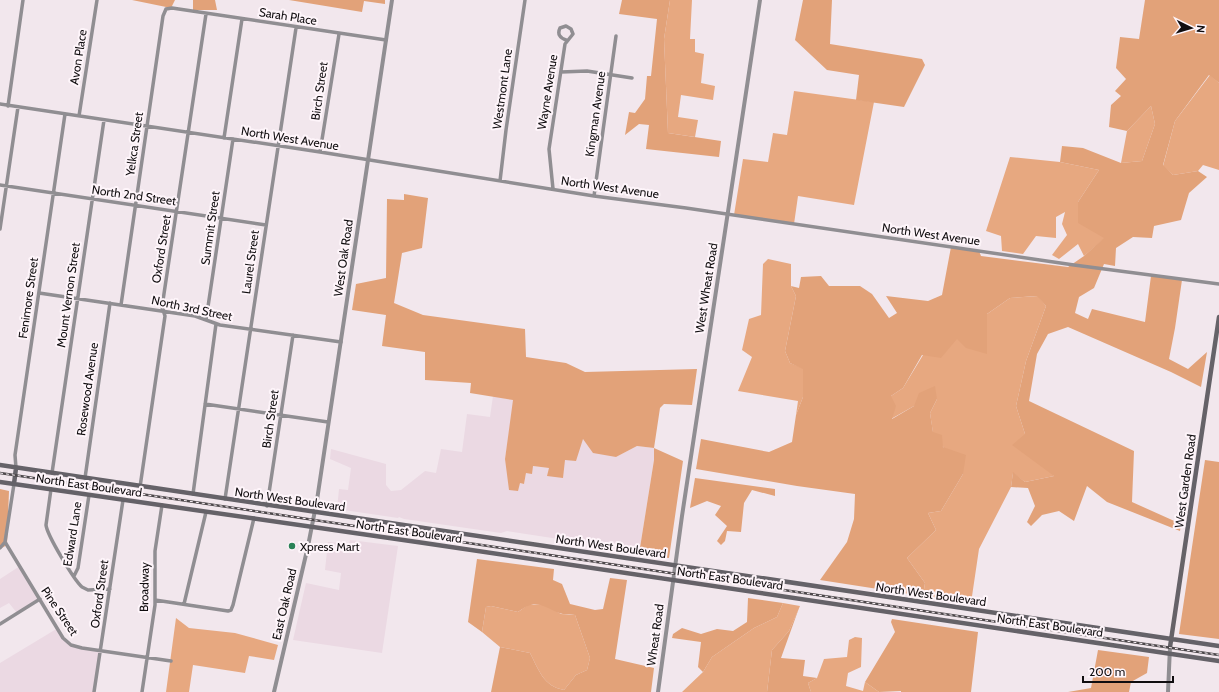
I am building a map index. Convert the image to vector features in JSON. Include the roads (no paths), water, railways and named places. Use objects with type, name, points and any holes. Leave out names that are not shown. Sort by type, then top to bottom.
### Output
[{"type":"main road","name":"West Garden Road","points":[[1170,647],[1219,317]]},
{"type":"main road","name":"North West Boulevard","points":[[0,465],[315,513],[1219,646]]},
{"type":"main road","name":"Fenimore Street","points":[[14,484],[16,468]]},
{"type":"main road","name":"North East Boulevard","points":[[0,482],[254,518],[1169,654],[1219,660]]},
{"type":"street","points":[[8,106],[23,0]]},
{"type":"street","name":"Avon Place","points":[[79,116],[97,0]]},
{"type":"street","name":"West Oak Road","points":[[314,520],[392,0]]},
{"type":"street","name":"Westmont Lane","points":[[500,181],[506,130],[526,0]]},
{"type":"street","name":"West Wheat Road","points":[[673,580],[760,0]]},
{"type":"street","name":"Yelkca Street","points":[[121,304],[164,12],[166,9],[170,8],[187,11]]},
{"type":"street","name":"Sarah Place","points":[[187,11],[386,40]]},
{"type":"street","name":"Oxford Street","points":[[140,487],[165,316],[162,307],[206,14]]},
{"type":"street","points":[[224,138],[242,19]]},
{"type":"street","name":"Wayne Avenue","points":[[553,189],[549,149],[565,44],[573,34],[572,29],[566,26],[560,28],[558,32],[560,36],[566,40]]},
{"type":"street","name":"Laurel Street","points":[[225,499],[296,28]]},
{"type":"street","name":"Birch Street","points":[[320,152],[338,34]]},
{"type":"street","name":"Kingman Avenue","points":[[594,196],[616,36]]},
{"type":"street","points":[[561,72],[582,70],[632,78]]},
{"type":"street","name":"North West Avenue","points":[[0,104],[320,152],[594,196],[728,214],[1074,265],[1219,284]]},
{"type":"street","points":[[0,229],[18,107]]},
{"type":"street","name":"Fenimore Street","points":[[16,468],[15,454],[65,114]]},
{"type":"street","name":"Mount Vernon Street","points":[[52,473],[104,120]]},
{"type":"street","name":"Summit Street","points":[[206,320],[233,139]]},
{"type":"street","name":"North 2nd Street","points":[[0,186],[266,225]]},
{"type":"street","name":"North 3rd Street","points":[[39,293],[195,316],[216,324],[341,342]]},
{"type":"street","name":"Rosewood Avenue","points":[[85,478],[110,303]]},
{"type":"street","points":[[193,494],[216,324]]},
{"type":"street","name":"Birch Street","points":[[268,506],[293,335]]},
{"type":"street","points":[[205,404],[328,422]]},
{"type":"street","points":[[0,548],[5,542],[14,484]]},
{"type":"street","points":[[51,489],[47,530],[80,586],[86,590],[110,590]]},
{"type":"street","name":"Edward Lane","points":[[74,576],[78,568],[89,495]]},
{"type":"street","name":"Oxford Street","points":[[94,692],[123,500]]},
{"type":"street","name":"Broadway","points":[[142,692],[155,600],[155,551],[162,505]]},
{"type":"street","points":[[184,604],[206,512]]},
{"type":"street","points":[[155,600],[228,611],[232,608],[254,518]]},
{"type":"street","name":"East Oak Road","points":[[274,692],[314,520]]},
{"type":"street","name":"Pine Street","points":[[5,542],[66,642],[76,647],[171,661]]},
{"type":"street","name":"Wheat Road","points":[[658,692],[673,580]]},
{"type":"street","points":[[0,624],[40,599]]},
{"type":"street","points":[[1168,692],[1170,647]]},
{"type":"railway","points":[[0,473],[1219,655]]},
{"type":"place","name":"Xpress Mart","points":[[292,546]]}]
